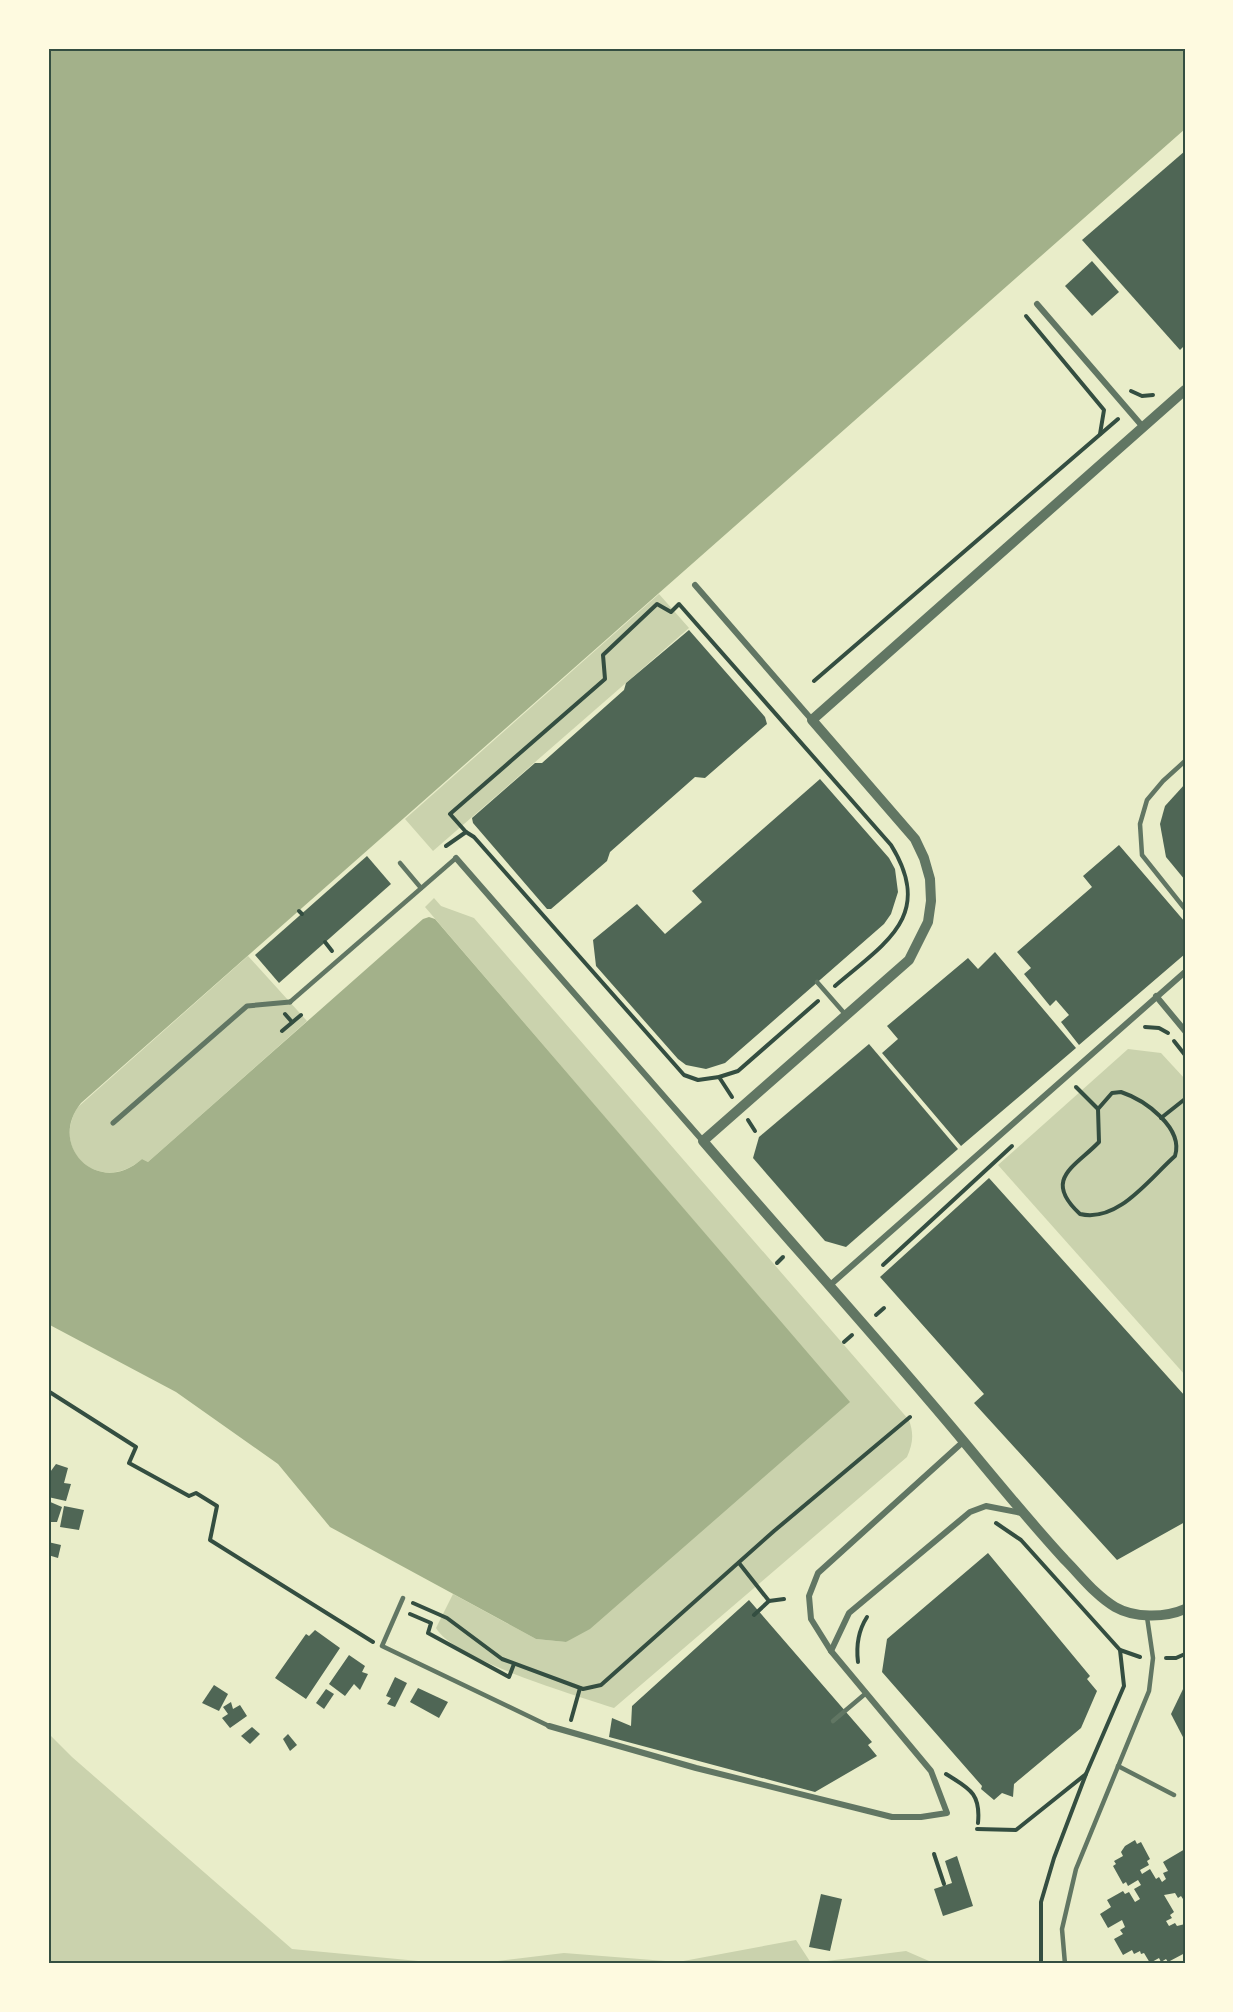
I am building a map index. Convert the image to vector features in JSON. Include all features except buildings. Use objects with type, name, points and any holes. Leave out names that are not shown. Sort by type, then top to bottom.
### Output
[{"type":"street","points":[[1037,304],[1143,427]]},
{"type":"street","points":[[812,720],[1185,390]]},
{"type":"street","points":[[695,585],[915,839],[930,879],[931,901],[928,922],[909,960],[702,1141]]},
{"type":"street","points":[[456,858],[964,1442],[1022,1513],[1098,1595],[1117,1608],[1146,1614],[1173,1614],[1185,1609]]},
{"type":"street","points":[[829,1286],[862,1260],[1185,972]]},
{"type":"street","points":[[1156,996],[1185,1031]]},
{"type":"street","points":[[113,1123],[247,1006],[290,1002]]},
{"type":"street","points":[[549,1726],[696,1768],[892,1816],[921,1817],[947,1813],[931,1771],[831,1651],[811,1619],[809,1596],[818,1573],[964,1442]]},
{"type":"street","points":[[831,1651],[849,1613],[970,1512],[986,1506],[1022,1513]]},
{"type":"lane","points":[[1185,761],[1147,800],[1140,824],[1142,855],[1185,909]]},
{"type":"lane","points":[[290,1002],[456,858]]},
{"type":"lane","points":[[400,863],[421,888]]},
{"type":"lane","points":[[817,982],[846,1016]]},
{"type":"lane","points":[[403,1598],[382,1646],[549,1726]]},
{"type":"lane","points":[[1065,1964],[1062,1929],[1076,1869],[1149,1690],[1153,1658],[1146,1614]]},
{"type":"lane","points":[[832,1720],[866,1694]]},
{"type":"lane","points":[[1118,1766],[1174,1795]]},
{"type":"path","points":[[1026,316],[1104,410],[1100,435]]},
{"type":"path","points":[[814,681],[1129,410],[1158,392]]},
{"type":"path","points":[[657,604],[671,612],[679,604],[891,845],[903,865],[907,890],[906,911],[895,933],[738,1071],[699,1080],[684,1075],[474,837],[466,832],[450,814],[605,679],[603,655],[657,604]]},
{"type":"path","points":[[438,854],[466,832]]},
{"type":"path","points":[[282,1031],[301,1015]]},
{"type":"path","points":[[1145,1027],[1159,1028],[1168,1033],[1185,1055]]},
{"type":"path","points":[[1067,1095],[1076,1087],[1098,1109]]},
{"type":"path","points":[[1121,1092],[1132,1096],[1161,1118],[1176,1139],[1175,1156],[1117,1209],[1101,1216],[1080,1214],[1067,1199],[1063,1185],[1064,1176],[1071,1165],[1099,1142],[1098,1109],[1112,1093],[1121,1092]]},
{"type":"path","points":[[1161,1118],[1185,1099]]},
{"type":"path","points":[[883,1265],[1015,1143]]},
{"type":"path","points":[[48,1391],[136,1447],[129,1463],[189,1496],[196,1493],[217,1506],[210,1540],[374,1643],[376,1650]]},
{"type":"path","points":[[427,1609],[447,1618],[502,1659],[580,1688],[601,1685],[910,1417]]},
{"type":"path","points":[[994,1522],[1021,1540],[1120,1650],[1124,1686],[1086,1774],[1054,1858],[1041,1902],[1041,1964]]},
{"type":"path","points":[[739,1563],[769,1601]]},
{"type":"path","points":[[754,1615],[769,1601],[784,1599]]},
{"type":"path","points":[[399,1608],[430,1623],[428,1633],[509,1677],[514,1664]]},
{"type":"path","points":[[865,1670],[858,1661],[857,1646],[861,1627],[868,1614]]},
{"type":"path","points":[[568,1731],[580,1688]]},
{"type":"path","points":[[941,1767],[948,1776],[968,1786],[978,1804],[978,1823]]},
{"type":"path","points":[[977,1829],[1016,1830],[1086,1774]]},
{"type":"path","points":[[934,1854],[944,1884]]},
{"type":"shaded area","points":[[48,48],[1185,48],[1185,129],[81,1103],[72,1119],[70,1135],[74,1150],[82,1162],[95,1170],[109,1173],[126,1170],[142,1159],[148,1162],[423,919],[429,917],[435,919],[850,1402],[590,1629],[566,1642],[536,1639],[330,1527],[278,1464],[176,1392],[48,1324]]},
{"type":"shaded area","points":[[659,594],[689,628],[433,851],[405,819]]},
{"type":"shaded area","points":[[434,898],[441,906],[474,918],[909,1420],[912,1430],[912,1443],[907,1457],[614,1708],[517,1675],[466,1652],[447,1640],[436,1628],[453,1594],[536,1639],[566,1642],[849,1402],[425,907]]},
{"type":"shaded area","points":[[248,956],[307,1021],[148,1162],[142,1159],[127,1169],[111,1172],[97,1170],[84,1163],[75,1153],[70,1139],[71,1124],[78,1107]]},
{"type":"shaded area","points":[[1128,1049],[1161,1053],[1185,1079],[1185,1375],[998,1165]]},
{"type":"shaded area","points":[[48,1733],[72,1757],[292,1949],[450,1964],[48,1964]]},
{"type":"shaded area","points":[[796,1940],[811,1963],[906,1951],[936,1964],[473,1964],[564,1953],[678,1962]]}]
